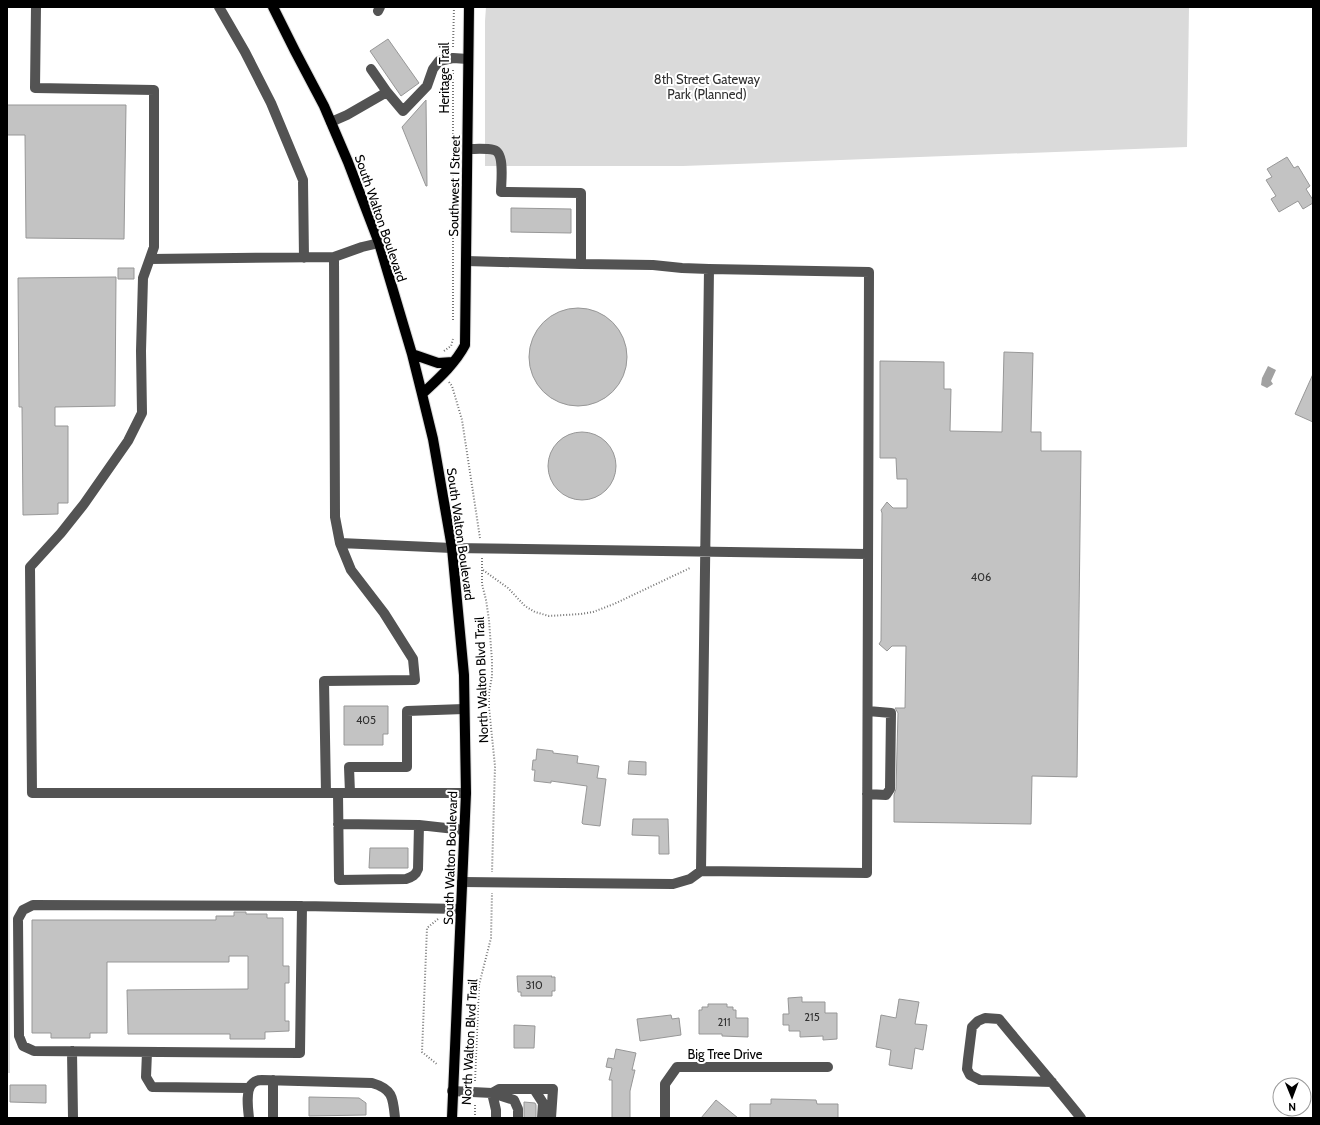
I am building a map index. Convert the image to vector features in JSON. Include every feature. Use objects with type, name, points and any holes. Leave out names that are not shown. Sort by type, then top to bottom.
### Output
[{"type":"main road","name":"South Walton Boulevard","points":[[273,7],[332,122],[379,243],[412,354],[433,439],[452,548],[464,675],[466,793],[452,1118]]},
{"type":"main road","name":"Southwest I Street","points":[[422,394],[461,353],[465,345],[469,7]]},
{"type":"main road","points":[[412,354],[438,363],[453,362]]},
{"type":"street","points":[[36,7],[35,88],[154,90],[154,247],[143,278],[141,352],[142,413],[128,441],[84,504],[61,533],[30,567],[32,793],[466,793]]},
{"type":"street","points":[[219,7],[245,52],[271,103],[303,180],[304,258]]},
{"type":"street","points":[[371,69],[387,92],[404,112],[427,86],[433,69],[439,61],[453,58],[468,59]]},
{"type":"street","points":[[332,122],[387,92]]},
{"type":"street","points":[[468,149],[494,150],[498,153],[501,158],[501,192],[581,193],[581,264]]},
{"type":"street","points":[[150,260],[334,257],[362,247],[379,243]]},
{"type":"street","points":[[326,793],[324,681],[415,680],[413,659],[384,613],[352,570],[340,543],[336,517],[334,257]]},
{"type":"street","points":[[462,882],[673,884],[690,879],[701,871],[867,872],[868,794],[869,272],[709,269],[653,265],[466,261]]},
{"type":"street","points":[[701,871],[709,269]]},
{"type":"street","points":[[340,543],[452,548],[868,554]]},
{"type":"street","points":[[350,793],[349,767],[407,767],[407,711],[464,709]]},
{"type":"street","points":[[868,711],[891,713],[890,789],[886,795],[868,794]]},
{"type":"street","points":[[338,793],[339,880],[406,879],[416,874],[418,869],[419,825]]},
{"type":"street","points":[[338,824],[419,825],[464,830]]},
{"type":"street","points":[[302,906],[300,1053],[34,1051],[23,1046],[19,1036],[18,919],[23,910],[33,905],[302,906],[461,909]]},
{"type":"street","points":[[1052,1082],[980,1080],[970,1075],[967,1069],[972,1027],[978,1021],[985,1018],[999,1019],[1052,1082],[1081,1118]]},
{"type":"street","points":[[72,1051],[73,1118]]},
{"type":"street","points":[[147,1052],[146,1077],[152,1087],[249,1088]]},
{"type":"street","name":"Big Tree Drive","points":[[665,1118],[665,1084],[676,1067],[828,1067]]},
{"type":"street","points":[[249,1118],[249,1088],[253,1082],[262,1080],[372,1083],[382,1086],[389,1092],[394,1101],[395,1118]]},
{"type":"street","points":[[273,1080],[273,1118]]},
{"type":"street","points":[[492,1093],[499,1089],[553,1089],[551,1118]]},
{"type":"street","points":[[534,1089],[543,1103],[542,1118]]},
{"type":"street","points":[[452,1091],[492,1093],[514,1100],[518,1109],[518,1118]]},
{"type":"street","points":[[492,1093],[496,1110],[496,1118]]},
{"type":"path","name":"Heritage Trail","points":[[453,324],[454,7]]},
{"type":"path","points":[[442,352],[446,351],[451,346],[454,339]]},
{"type":"path","points":[[452,386],[462,420],[480,535]]},
{"type":"path","name":"North Walton Blvd Trail","points":[[482,563],[482,584],[487,607],[492,660],[489,700],[495,766],[492,869]]},
{"type":"path","points":[[483,570],[508,588],[525,606],[535,612],[549,616],[581,614],[604,609],[690,568]]},
{"type":"path","name":"North Walton Blvd Trail","points":[[475,1118],[479,986],[491,938],[492,897]]},
{"type":"path","points":[[438,1065],[422,1052],[427,928],[440,918]]},
{"type":"green space","name":"8th Street Gateway Park (Planned)","points":[[486,7],[1189,7],[1187,147],[683,166],[485,166]]},
{"type":"green space","points":[[7,267],[10,1073],[7,1073]]},
{"type":"shaded area","points":[[1268,366],[1276,370],[1271,381],[1273,384],[1267,388],[1261,385],[1262,378]]},
{"type":"building","points":[[388,39],[419,83],[401,96],[370,51]]},
{"type":"building","points":[[426,100],[427,186],[402,127]]},
{"type":"building","points":[[7,105],[126,105],[124,239],[26,238],[25,135],[7,135]]},
{"type":"building","points":[[1287,157],[1294,168],[1298,166],[1310,186],[1306,189],[1313,200],[1313,203],[1303,209],[1298,201],[1279,212],[1271,199],[1276,196],[1266,180],[1272,177],[1267,169]]},
{"type":"building","points":[[511,208],[571,209],[571,233],[511,232]]},
{"type":"building","points":[[118,268],[134,268],[134,279],[118,279]]},
{"type":"building","points":[[116,277],[115,406],[55,407],[55,426],[68,426],[68,503],[58,503],[58,514],[23,515],[22,407],[19,407],[18,278]]},
{"type":"building","points":[[578,308],[597,312],[613,322],[623,338],[627,357],[623,376],[613,392],[597,402],[578,406],[559,402],[543,392],[533,376],[529,357],[533,338],[543,322],[559,312]]},
{"type":"building","points":[[1004,352],[1033,353],[1031,432],[1041,432],[1041,451],[1081,451],[1077,777],[1032,776],[1031,824],[894,822],[898,713],[895,708],[905,708],[906,646],[892,646],[887,651],[879,644],[881,641],[881,510],[887,502],[893,508],[907,508],[907,479],[897,479],[896,458],[880,458],[880,361],[944,362],[944,389],[951,389],[950,431],[1002,432]]},
{"type":"building","points":[[1313,374],[1313,422],[1295,414]]},
{"type":"building","points":[[582,432],[595,435],[606,442],[613,453],[616,466],[613,479],[606,490],[595,497],[582,500],[569,497],[558,490],[551,479],[548,466],[551,453],[558,442],[569,435]]},
{"type":"building","points":[[344,706],[388,706],[388,734],[383,734],[383,745],[344,745]]},
{"type":"building","points":[[537,749],[553,751],[553,753],[578,756],[577,763],[599,766],[597,778],[606,779],[600,826],[582,823],[587,786],[551,781],[551,783],[534,781],[535,770],[532,770],[533,760],[536,760]]},
{"type":"building","points":[[629,761],[646,762],[646,775],[628,774]]},
{"type":"building","points":[[633,819],[668,819],[669,854],[659,854],[659,836],[632,835]]},
{"type":"building","points":[[370,848],[408,848],[408,868],[369,868]]},
{"type":"building","points":[[234,912],[246,912],[246,914],[267,914],[267,918],[283,918],[283,966],[289,966],[289,983],[285,983],[285,1021],[289,1021],[289,1031],[265,1032],[265,1039],[230,1039],[230,1034],[128,1034],[127,990],[248,989],[248,956],[229,956],[229,962],[107,962],[107,1033],[90,1033],[90,1038],[51,1038],[51,1033],[32,1033],[32,920],[216,920],[216,916],[234,916]]},
{"type":"building","points":[[517,976],[555,977],[555,991],[552,991],[552,996],[521,996],[521,992],[518,992]]},
{"type":"building","points":[[802,997],[802,1002],[825,1002],[825,1013],[837,1013],[837,1039],[823,1040],[823,1036],[800,1037],[800,1031],[789,1031],[789,1025],[783,1025],[783,1014],[789,1014],[788,998]]},
{"type":"building","points":[[899,999],[919,1002],[915,1024],[927,1025],[923,1050],[915,1048],[912,1069],[889,1065],[891,1050],[876,1047],[881,1015],[896,1018]]},
{"type":"building","points":[[708,1004],[727,1004],[727,1007],[733,1007],[733,1010],[736,1010],[736,1018],[748,1018],[748,1037],[722,1036],[722,1034],[699,1034],[699,1010],[702,1010],[702,1007],[708,1007]]},
{"type":"building","points":[[671,1015],[672,1019],[679,1018],[681,1035],[640,1041],[637,1019]]},
{"type":"building","points":[[514,1025],[535,1026],[534,1048],[514,1048]]},
{"type":"building","points":[[616,1049],[636,1053],[632,1070],[635,1070],[630,1091],[630,1118],[612,1118],[612,1080],[609,1080],[612,1068],[606,1067],[608,1058],[614,1059]]},
{"type":"building","points":[[10,1085],[46,1085],[46,1103],[10,1102]]},
{"type":"building","points":[[309,1097],[359,1098],[366,1103],[366,1115],[309,1116]]},
{"type":"building","points":[[771,1099],[816,1100],[817,1104],[838,1104],[838,1118],[750,1118],[750,1104],[771,1104]]},
{"type":"building","points":[[716,1100],[738,1118],[701,1118]]},
{"type":"building","points":[[524,1102],[535,1103],[536,1118],[524,1118]]}]
